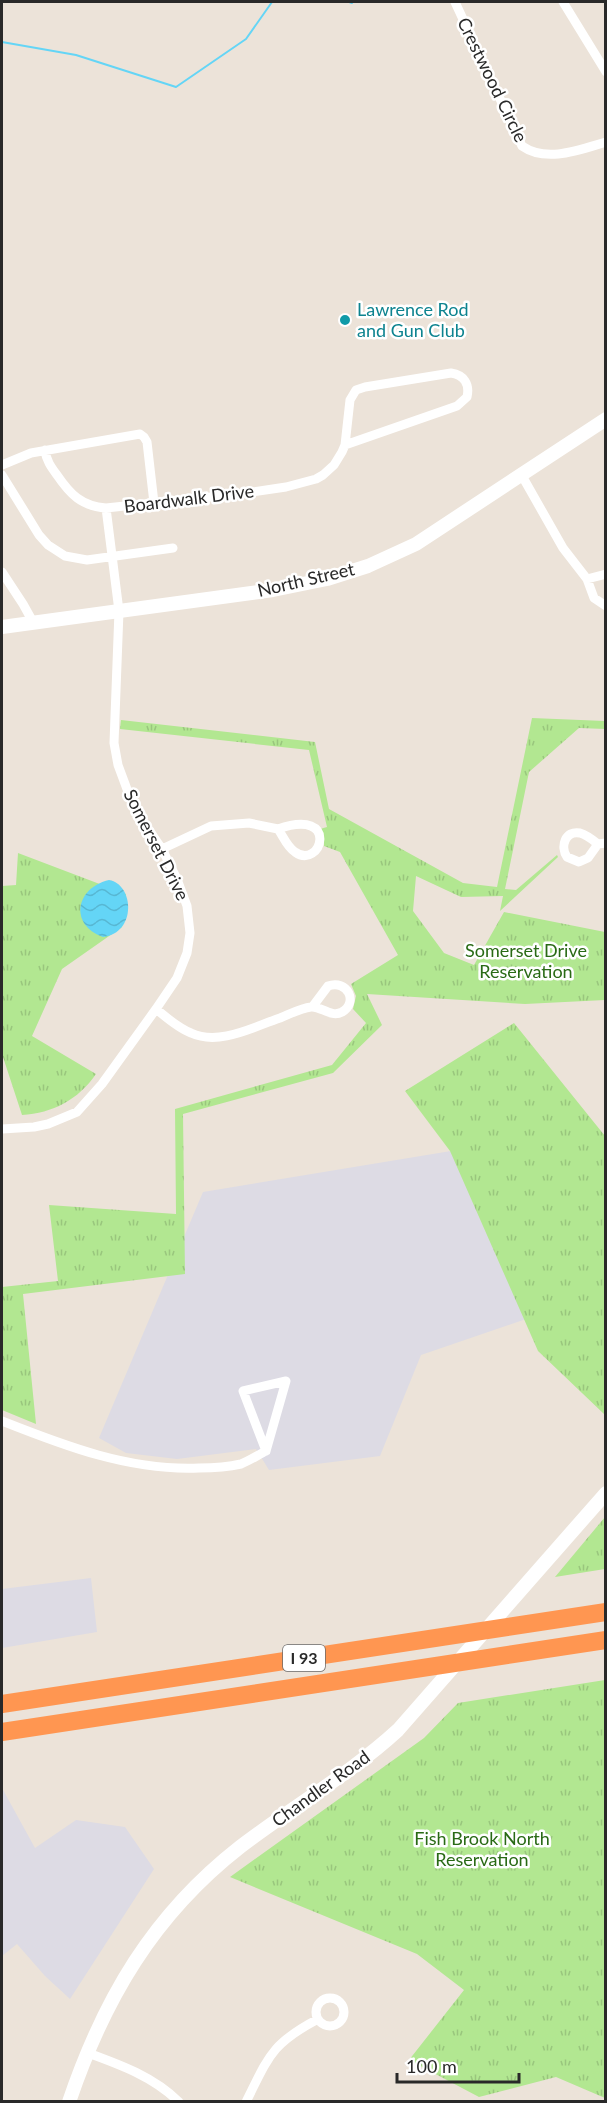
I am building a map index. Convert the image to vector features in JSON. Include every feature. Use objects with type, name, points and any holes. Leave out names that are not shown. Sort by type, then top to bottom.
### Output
[{"type":"highway","name":"I 93","points":[[2,1704],[606,1612]]},
{"type":"highway","name":"I 93","points":[[2,1732],[606,1640]]},
{"type":"street","name":"Crestwood Circle","points":[[455,2],[522,146],[531,153],[544,155],[580,150],[606,142]]},
{"type":"street","points":[[563,2],[606,72]]},
{"type":"street","name":"Boardwalk Drive","points":[[45,450],[48,464],[70,493],[85,504],[106,508],[239,494],[310,482],[329,470],[339,458],[345,445],[350,400],[358,389],[451,373],[460,376],[467,384],[467,397],[457,406],[345,445]]},
{"type":"street","name":"North Street","points":[[2,627],[273,590],[327,579],[368,566],[416,544],[606,419]]},
{"type":"street","points":[[2,465],[18,457],[45,450],[134,434],[142,435],[147,442],[153,503]]},
{"type":"street","points":[[521,474],[563,548],[587,579],[594,598],[606,606]]},
{"type":"street","points":[[2,475],[39,535],[48,545],[65,556],[79,560],[173,548]]},
{"type":"street","name":"Somerset Drive","points":[[2,1128],[34,1127],[77,1112],[94,1094],[156,1009],[177,978],[187,953],[190,933],[187,906],[162,849],[134,808],[118,765],[114,743],[119,611],[106,508]]},
{"type":"street","points":[[2,572],[33,622]]},
{"type":"street","points":[[587,579],[606,574]]},
{"type":"street","points":[[162,849],[211,826],[249,823],[278,828],[297,824],[312,825],[320,837],[318,848],[314,853],[308,855],[295,853],[278,828]]},
{"type":"street","points":[[156,1009],[191,1033],[212,1037],[236,1033],[313,1006]]},
{"type":"street","points":[[2,1421],[96,1455],[167,1467],[212,1468],[241,1464],[266,1451],[286,1381],[243,1391],[266,1451]]},
{"type":"street","name":"Chandler Road","points":[[69,2102],[111,2001],[134,1961],[170,1912],[190,1891],[241,1847],[380,1747],[434,1691],[606,1493]]},
{"type":"street","points":[[246,2102],[265,2064],[278,2045],[288,2036],[318,2019]]},
{"type":"street","points":[[88,2053],[145,2076],[160,2085],[179,2102]]},
{"type":"shaded area","points":[[451,1151],[529,1318],[421,1355],[380,1456],[269,1470],[256,1449],[177,1459],[126,1453],[99,1438],[203,1192]]},
{"type":"shaded area","points":[[91,1578],[97,1632],[2,1648],[2,1589]]},
{"type":"shaded area","points":[[2,1788],[35,1848],[76,1820],[125,1827],[154,1869],[70,1999],[45,1976],[17,1944],[2,1956]]},
{"type":"green space","name":"Somerset Drive Reservation","points":[[532,718],[605,721],[605,729],[579,728],[529,772],[505,889],[516,890],[557,855],[558,857],[500,911],[503,896],[461,897],[416,876],[413,911],[444,953],[474,965],[504,912],[605,932],[605,1000],[525,1004],[367,994],[382,1025],[333,1073],[183,1114],[185,1274],[23,1294],[36,1424],[2,1410],[2,1287],[58,1281],[49,1205],[176,1214],[175,1109],[332,1065],[366,1023],[353,1009],[356,996],[351,984],[398,955],[340,852],[324,846],[324,837],[320,829],[327,827],[309,750],[120,729],[121,720],[315,742],[329,809],[463,883],[497,887]]},
{"type":"green space","points":[[18,853],[126,894],[122,927],[62,969],[32,1036],[96,1074],[81,1091],[64,1104],[33,1114],[22,1115],[2,1054],[2,886],[16,885]]},
{"type":"green space","points":[[514,1023],[605,1136],[606,1412],[604,1414],[538,1351],[450,1151],[405,1091]]},
{"type":"green space","points":[[605,1517],[605,1569],[555,1577]]},
{"type":"green space","name":"Fish Brook North Reservation","points":[[605,1680],[605,2098],[556,2077],[479,2097],[409,2060],[464,1990],[417,1954],[230,1877],[424,1738],[458,1703]]},
{"type":"water","points":[[109,880],[117,883],[123,890],[128,908],[122,927],[114,934],[103,937],[85,924],[80,907],[89,891]]},
{"type":"waterway","points":[[2,42],[76,55],[176,87],[246,39],[272,2]]},
{"type":"place","name":"Lawrence Rod and Gun Club","points":[[345,320]]}]
